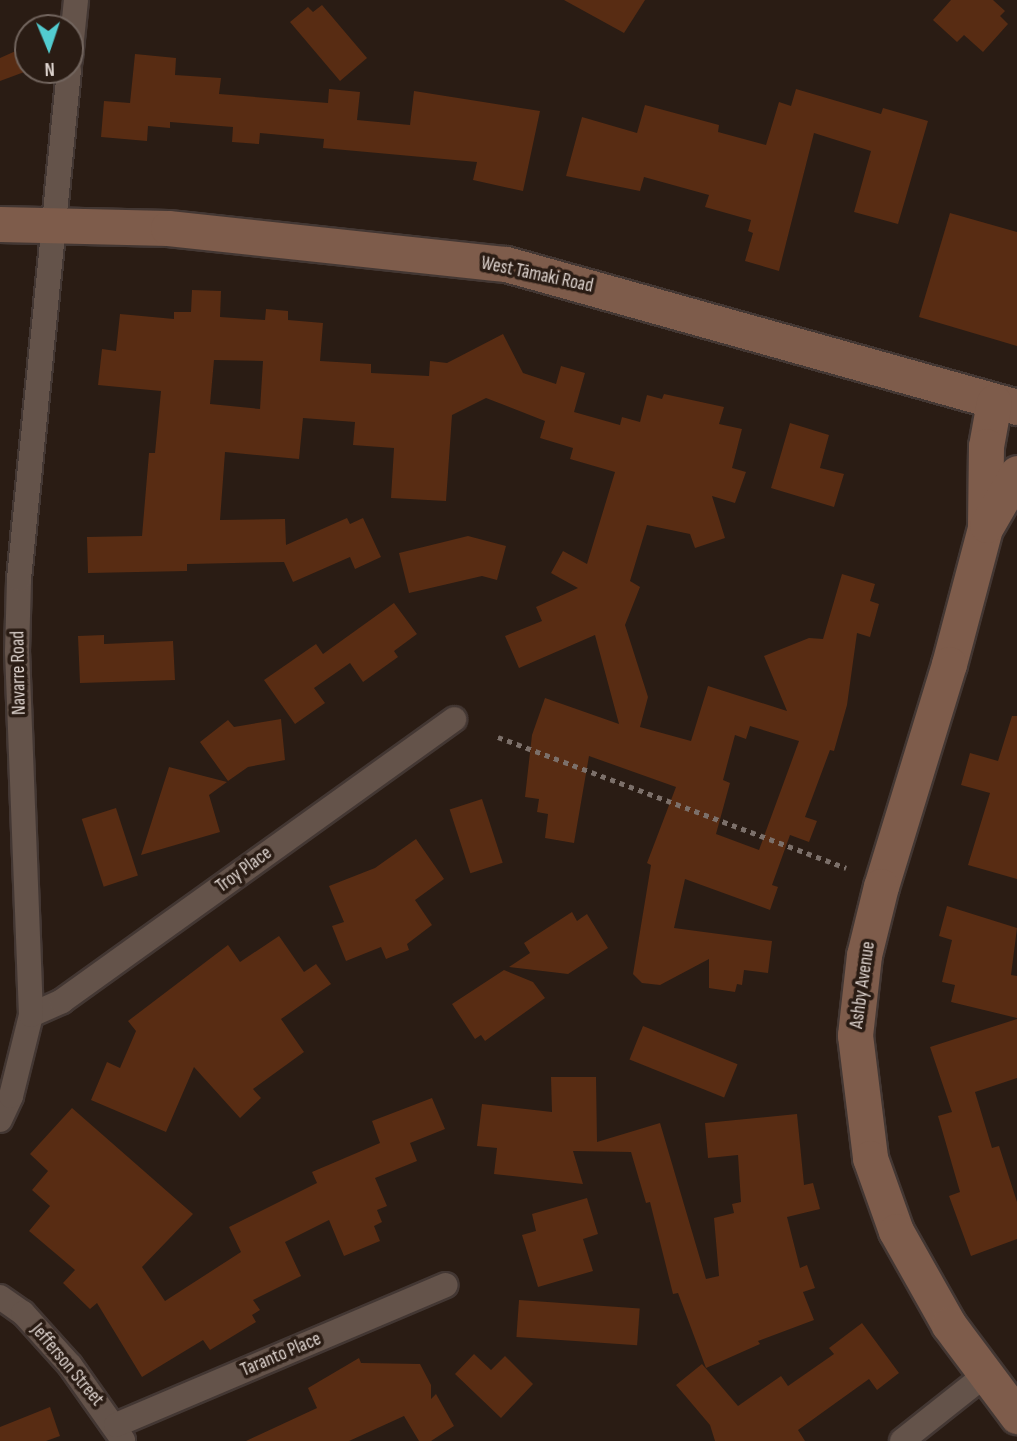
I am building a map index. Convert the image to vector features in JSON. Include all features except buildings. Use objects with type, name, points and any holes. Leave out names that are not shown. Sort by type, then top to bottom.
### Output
[{"type":"street","name":"Navarre Road","points":[[0,1120],[11,1096],[31,1015],[17,652],[19,579],[68,84]]},
{"type":"street","name":"West Tāmaki Road","points":[[0,224],[54,222],[167,228],[506,264],[1006,405]]},
{"type":"street","name":"Ashby Avenue","points":[[1006,405],[986,446],[985,528],[949,664],[881,886],[864,955],[855,1035],[870,1158],[896,1231],[933,1301],[1017,1416]]},
{"type":"street","name":"Ashby Avenue","points":[[985,528],[1017,472]]},
{"type":"street","name":"Troy Place","points":[[31,1015],[62,1000],[454,719]]},
{"type":"street","name":"Taranto Place","points":[[120,1433],[446,1285]]},
{"type":"street","name":"Jefferson Street","points":[[0,1297],[23,1313],[120,1433]]},
{"type":"street","points":[[902,1441],[985,1375]]},
{"type":"path","points":[[498,737],[846,869]]}]
